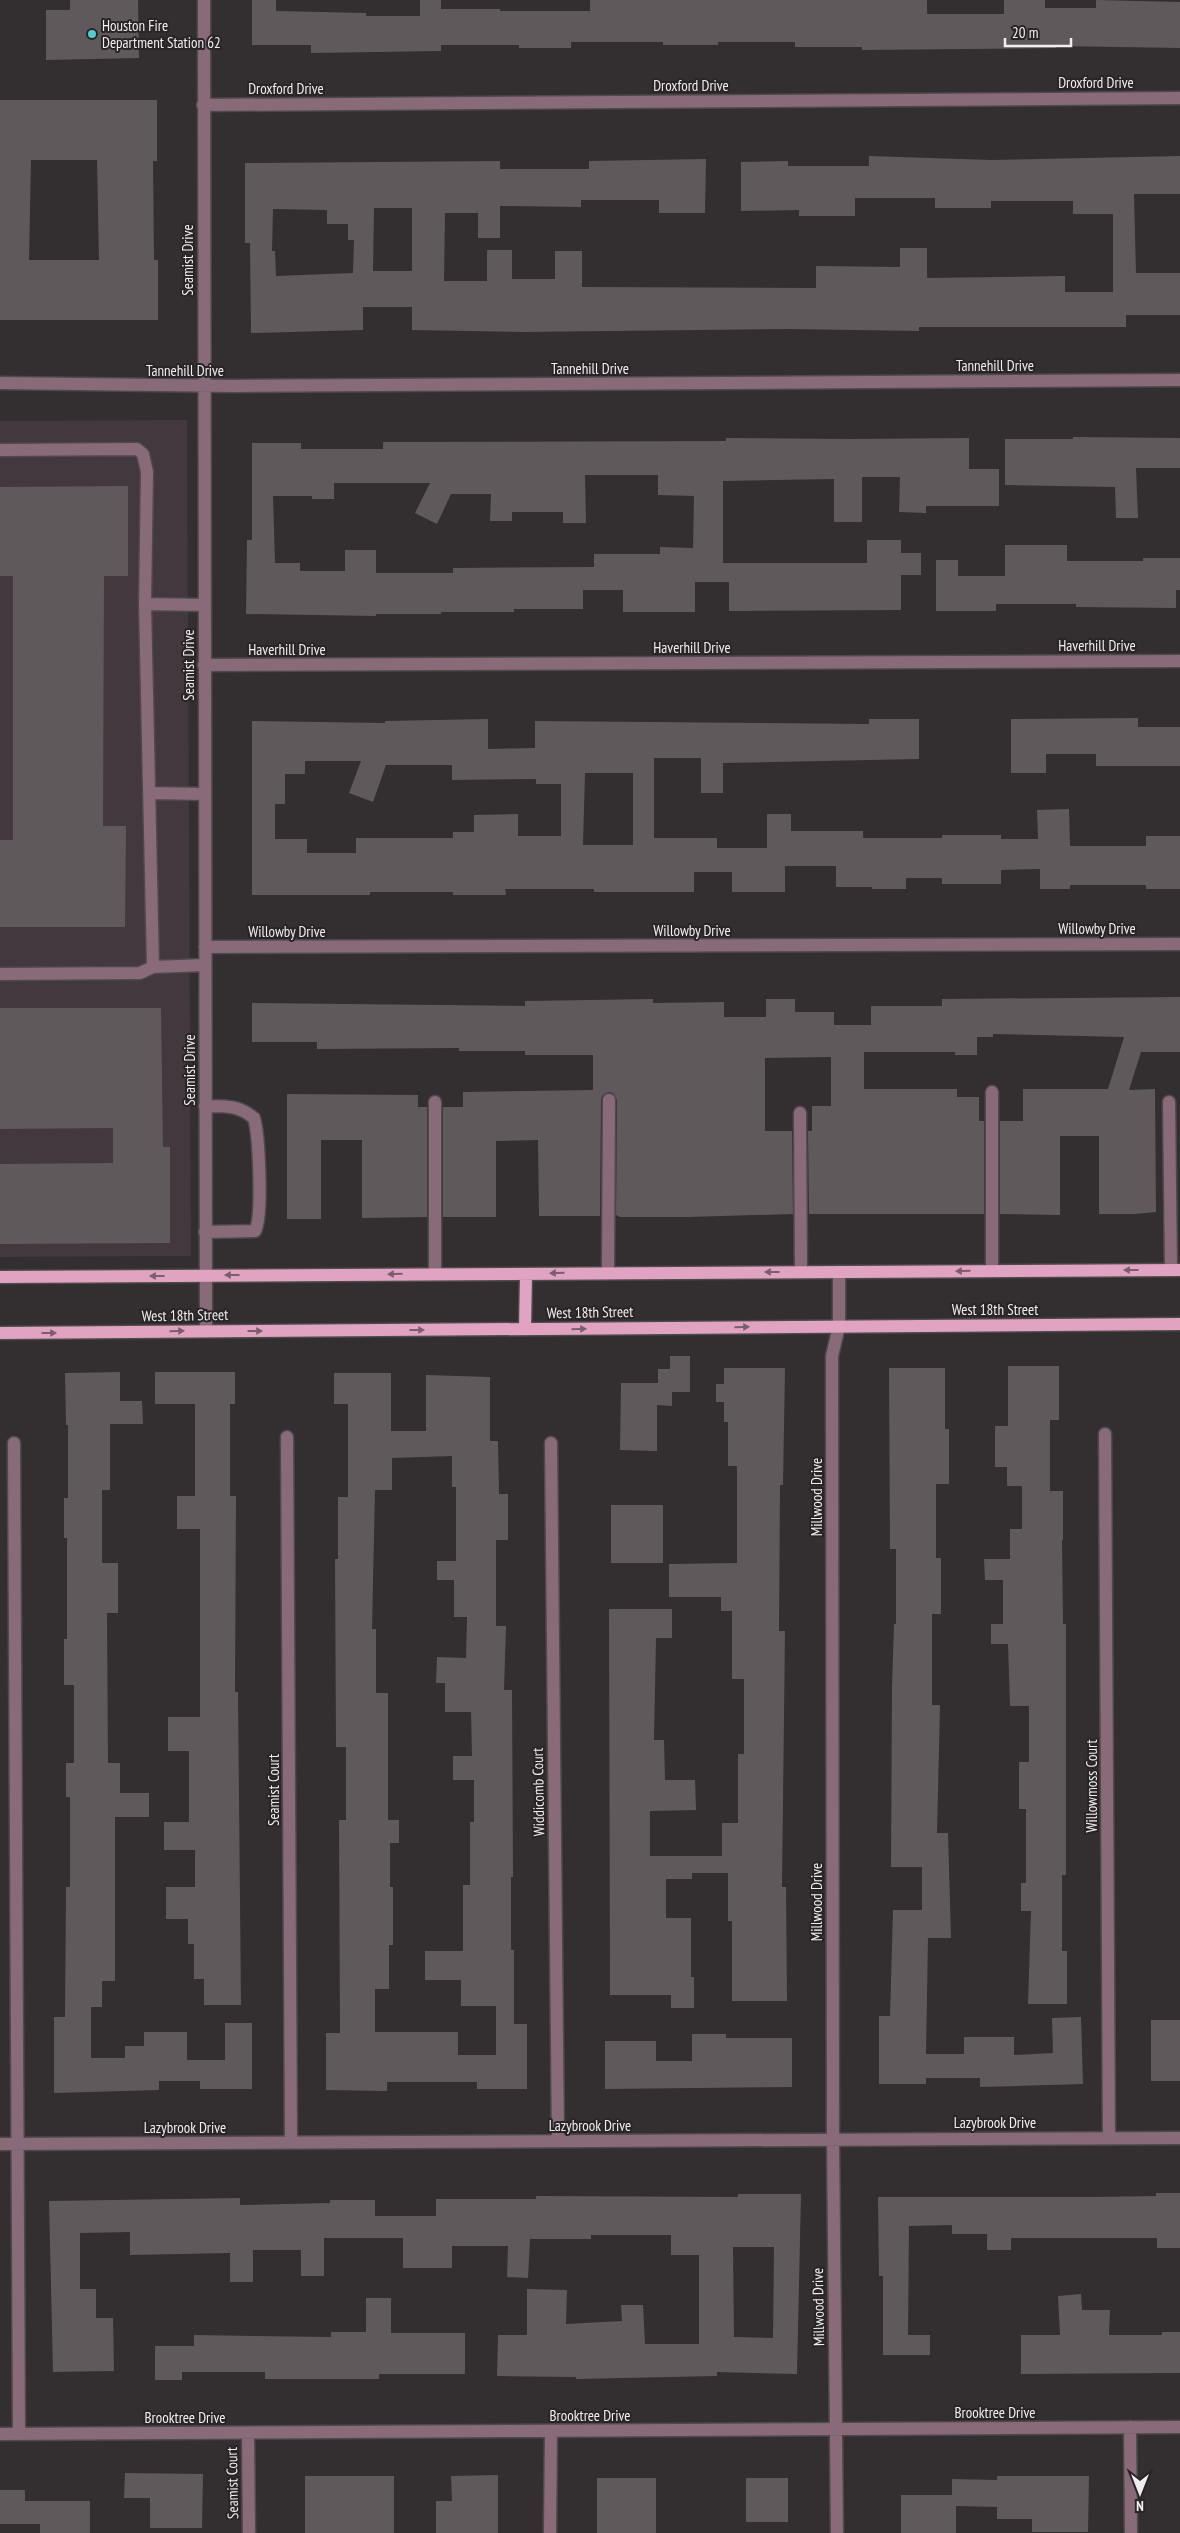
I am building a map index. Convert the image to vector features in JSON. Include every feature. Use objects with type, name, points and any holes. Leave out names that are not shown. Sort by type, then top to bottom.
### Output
[{"type":"main road","points":[[0,1277],[1176,1270]]},
{"type":"main road","points":[[525,1329],[526,1274]]},
{"type":"main road","name":"West 18th Street","points":[[0,1333],[1180,1324]]},
{"type":"street","name":"Seamist Drive","points":[[204,0],[206,1331]]},
{"type":"street","name":"Droxford Drive","points":[[203,105],[1180,98]]},
{"type":"street","name":"Tannehill Drive","points":[[0,384],[204,386],[1180,380]]},
{"type":"street","points":[[0,450],[129,448],[137,449],[143,454],[147,472],[145,604],[153,967]]},
{"type":"street","points":[[145,604],[204,605]]},
{"type":"street","name":"Haverhill Drive","points":[[204,665],[1180,661]]},
{"type":"street","points":[[149,793],[204,794]]},
{"type":"street","name":"Willowby Drive","points":[[205,947],[1180,944]]},
{"type":"street","points":[[0,974],[140,973],[153,967],[205,965]]},
{"type":"street","points":[[992,1092],[992,1270]]},
{"type":"street","points":[[608,1273],[609,1100]]},
{"type":"street","points":[[435,1102],[435,1273]]},
{"type":"street","points":[[1169,1102],[1176,1270]]},
{"type":"street","points":[[205,1106],[227,1106],[245,1110],[254,1118],[259,1204],[258,1227],[255,1231],[205,1232]]},
{"type":"street","points":[[800,1112],[801,1272]]},
{"type":"street","name":"Millwood Drive","points":[[837,2533],[833,2140],[832,1356],[839,1326],[839,1272]]},
{"type":"street","name":"Willowmoss Court","points":[[1105,1434],[1109,2138]]},
{"type":"street","name":"Seamist Court","points":[[288,1437],[291,2142]]},
{"type":"street","points":[[14,1443],[19,2434]]},
{"type":"street","name":"Widdicomb Court","points":[[551,1443],[558,2141]]},
{"type":"street","name":"Lazybrook Drive","points":[[0,2144],[1180,2138]]},
{"type":"street","name":"Brooktree Drive","points":[[0,2434],[1180,2427]]},
{"type":"street","points":[[1130,2428],[1131,2533]]},
{"type":"street","points":[[550,2533],[551,2431]]},
{"type":"street","name":"Seamist Court","points":[[248,2433],[249,2533]]},
{"type":"shaded area","points":[[187,420],[191,1256],[0,1257],[0,421]]},
{"type":"building","name":"Houston Fire Department Station 62","points":[[70,0],[138,0],[139,58],[46,60],[46,10],[70,10]]},
{"type":"building","points":[[252,0],[276,0],[276,11],[366,13],[366,16],[420,16],[420,0],[441,0],[441,9],[590,11],[590,0],[927,0],[927,14],[1004,14],[1004,0],[1045,0],[1045,8],[1096,8],[1096,0],[1180,2],[1180,48],[1056,46],[1056,48],[862,50],[862,47],[795,47],[795,42],[718,42],[718,45],[663,45],[663,42],[571,42],[571,48],[519,48],[519,45],[441,45],[441,51],[311,53],[311,45],[252,45]]},
{"type":"building","points":[[0,100],[157,100],[157,161],[153,161],[154,260],[158,260],[158,320],[0,320]],"holes":[[[31,160],[97,160],[99,260],[29,260]]]},
{"type":"building","points":[[869,156],[991,160],[1180,156],[1180,194],[1134,194],[1136,273],[1180,273],[1180,315],[1126,315],[1126,327],[919,327],[919,331],[790,329],[524,332],[412,330],[412,307],[363,307],[363,330],[251,333],[250,243],[245,243],[245,163],[500,161],[500,169],[589,169],[589,161],[706,159],[705,213],[659,213],[659,200],[581,200],[581,207],[500,206],[500,238],[478,238],[478,213],[445,213],[444,281],[487,281],[487,250],[512,250],[512,279],[555,279],[555,251],[582,251],[582,287],[816,288],[816,266],[900,267],[900,248],[927,248],[927,278],[1065,276],[1065,292],[1113,292],[1113,214],[1073,214],[1073,201],[991,201],[991,208],[935,208],[935,198],[855,198],[855,216],[799,216],[799,210],[741,211],[741,162],[788,161],[788,166],[869,166]],"holes":[[[374,208],[412,208],[412,271],[373,271]],[[273,209],[327,210],[327,224],[348,224],[348,240],[354,240],[353,273],[276,276],[275,251],[272,251]]]},
{"type":"building","points":[[1073,437],[1180,438],[1180,468],[1136,468],[1138,518],[1116,518],[1115,487],[1005,485],[1005,439],[1073,439]]},
{"type":"building","points":[[726,438],[969,438],[969,469],[999,469],[999,506],[926,506],[926,513],[899,512],[900,477],[862,477],[862,522],[834,522],[834,479],[723,481],[723,563],[867,563],[867,540],[901,540],[901,553],[921,553],[921,575],[901,575],[901,610],[729,611],[729,582],[695,582],[695,612],[623,612],[623,590],[583,590],[583,609],[514,609],[514,612],[441,612],[441,614],[376,614],[376,616],[246,614],[247,540],[252,540],[252,443],[301,443],[301,449],[383,449],[383,442],[726,441]],"holes":[[[585,475],[658,475],[658,495],[694,496],[693,548],[660,547],[660,554],[594,554],[594,567],[453,568],[453,573],[376,573],[376,550],[345,550],[345,571],[300,571],[300,563],[275,563],[273,496],[312,496],[312,499],[334,499],[334,483],[430,483],[415,513],[437,524],[451,494],[491,494],[490,521],[512,521],[512,512],[563,512],[563,523],[586,523]]]},
{"type":"building","points":[[128,486],[128,576],[104,576],[103,826],[126,826],[125,927],[0,927],[0,840],[13,840],[13,576],[0,576],[0,487]]},
{"type":"building","points":[[1005,545],[1067,545],[1067,561],[1143,561],[1143,558],[1180,558],[1180,590],[1176,590],[1176,608],[1076,607],[1076,604],[996,604],[996,611],[936,611],[936,560],[958,560],[958,576],[1005,576]]},
{"type":"building","points":[[1138,718],[1138,727],[1180,727],[1180,766],[1096,766],[1096,754],[1046,754],[1046,773],[1011,773],[1011,719]]},
{"type":"building","points":[[488,719],[488,749],[535,748],[535,721],[869,724],[869,719],[919,719],[919,759],[723,763],[723,793],[701,793],[701,758],[654,758],[654,838],[717,838],[717,848],[767,848],[767,814],[791,814],[791,831],[863,831],[863,838],[942,838],[942,835],[1001,835],[1001,839],[1038,839],[1037,810],[1069,809],[1070,846],[1146,846],[1146,836],[1180,836],[1180,889],[1146,889],[1146,885],[1070,885],[1070,889],[1040,889],[1040,869],[1001,870],[1001,884],[942,884],[942,878],[906,878],[906,889],[836,887],[836,866],[785,866],[785,892],[732,892],[732,872],[694,872],[694,892],[594,892],[594,889],[505,889],[506,895],[453,895],[453,892],[370,892],[370,895],[252,895],[252,721],[385,723],[385,721]],"holes":[[[305,761],[361,761],[349,793],[373,802],[386,765],[452,765],[452,780],[536,779],[536,784],[561,784],[561,836],[518,836],[518,814],[474,815],[474,832],[453,832],[453,838],[356,838],[356,853],[307,853],[307,839],[275,839],[275,804],[285,804],[285,774],[305,774]],[[585,773],[633,773],[633,845],[583,845]]]},
{"type":"building","points":[[1180,997],[1180,1052],[1141,1052],[1129,1090],[1155,1089],[1156,1212],[1135,1214],[1099,1214],[1099,1136],[1060,1136],[1060,1215],[1000,1214],[1000,1121],[1023,1121],[1023,1089],[1108,1089],[1124,1037],[993,1034],[993,1037],[977,1037],[977,1055],[955,1055],[955,1052],[864,1052],[864,1089],[957,1089],[957,1097],[979,1097],[979,1121],[984,1121],[984,1214],[809,1214],[808,1131],[812,1131],[812,1106],[831,1106],[831,1057],[765,1058],[765,1131],[792,1131],[793,1214],[688,1217],[620,1217],[616,1215],[617,1100],[613,1093],[609,1092],[602,1096],[601,1100],[600,1216],[539,1216],[538,1140],[496,1141],[496,1217],[443,1217],[443,1107],[463,1107],[463,1092],[593,1090],[593,1055],[525,1055],[525,1051],[459,1051],[459,1048],[317,1049],[317,1042],[252,1042],[252,1003],[525,1006],[525,1001],[653,999],[653,1003],[724,1002],[724,1017],[766,1017],[766,999],[795,999],[795,1012],[834,1012],[834,1025],[871,1025],[871,1006],[942,1006],[942,999]]},
{"type":"building","points":[[0,1008],[161,1008],[163,1147],[170,1147],[170,1243],[0,1244],[0,1164],[113,1163],[113,1128],[0,1129]]},
{"type":"building","points":[[287,1094],[418,1095],[418,1107],[427,1107],[427,1217],[362,1218],[362,1140],[321,1140],[321,1219],[287,1219]]},
{"type":"building","points":[[670,1356],[690,1356],[690,1392],[672,1392],[672,1406],[657,1405],[657,1451],[620,1450],[621,1383],[658,1383],[658,1369],[670,1369]]},
{"type":"building","points":[[1008,1366],[1059,1366],[1059,1420],[1050,1420],[1050,1491],[1063,1491],[1063,1624],[1066,1624],[1066,1875],[1062,1875],[1062,1951],[1067,1951],[1067,2004],[1028,2004],[1031,1911],[1021,1911],[1021,1883],[1026,1883],[1026,1809],[1019,1809],[1019,1762],[1029,1762],[1029,1706],[1010,1706],[1008,1644],[991,1644],[991,1624],[1003,1624],[1003,1580],[985,1580],[984,1559],[1010,1559],[1010,1529],[1022,1529],[1022,1486],[1007,1486],[1007,1467],[995,1467],[995,1426],[1008,1426]]},
{"type":"building","points":[[724,1368],[785,1368],[783,1485],[780,1485],[779,1631],[785,1631],[782,1887],[786,1887],[787,2001],[732,2001],[732,1921],[728,1921],[728,1873],[692,1873],[692,1879],[666,1879],[666,1918],[691,1918],[691,1977],[694,1977],[694,2008],[671,2008],[671,1995],[610,1995],[609,1609],[672,1609],[672,1638],[656,1638],[654,1740],[664,1740],[665,1780],[695,1780],[696,1810],[650,1811],[650,1856],[722,1856],[722,1823],[738,1823],[738,1754],[744,1754],[744,1679],[732,1679],[732,1611],[721,1611],[721,1597],[669,1597],[669,1564],[737,1563],[737,1466],[728,1466],[728,1422],[724,1422],[724,1402],[716,1402],[716,1384],[724,1384]]},
{"type":"building","points":[[889,1368],[945,1368],[945,1429],[949,1429],[949,1484],[936,1484],[936,1558],[941,1558],[941,1614],[932,1614],[932,1705],[940,1705],[937,1833],[948,1833],[951,1938],[928,1938],[926,2054],[964,2054],[964,2037],[1014,2037],[1014,2055],[1053,2053],[1052,2018],[1081,2017],[1083,2084],[980,2087],[980,2078],[926,2078],[926,2084],[879,2084],[879,2016],[890,2016],[893,1910],[922,1910],[922,1867],[891,1867],[892,1688],[894,1624],[896,1624],[896,1549],[890,1549]]},
{"type":"building","points":[[120,1372],[120,1401],[142,1401],[143,1424],[110,1424],[110,1490],[102,1490],[102,1563],[118,1563],[118,1613],[107,1613],[108,1763],[120,1763],[120,1793],[149,1793],[149,1817],[115,1817],[115,1981],[102,1981],[102,2007],[91,2007],[91,2058],[125,2058],[125,2046],[144,2046],[144,2032],[187,2032],[187,2060],[225,2060],[225,2023],[252,2023],[252,2089],[200,2089],[200,2081],[159,2081],[159,2090],[54,2093],[54,2017],[65,2017],[66,1887],[70,1887],[70,1797],[66,1797],[66,1763],[74,1763],[74,1685],[64,1685],[64,1639],[67,1639],[67,1538],[64,1538],[64,1498],[68,1498],[68,1425],[66,1425],[65,1373]]},
{"type":"building","points":[[155,1372],[235,1372],[235,1404],[230,1404],[230,1496],[236,1496],[235,1692],[238,1692],[241,2005],[204,2005],[204,1979],[194,1979],[194,1944],[188,1944],[188,1919],[166,1919],[166,1887],[195,1887],[195,1850],[164,1850],[164,1822],[189,1822],[189,1751],[168,1751],[168,1717],[200,1717],[200,1529],[177,1529],[177,1496],[195,1496],[195,1404],[155,1404]]},
{"type":"building","points":[[334,1373],[391,1373],[391,1431],[426,1431],[426,1375],[490,1377],[490,1441],[498,1441],[499,1494],[508,1494],[508,1540],[496,1540],[496,1626],[506,1626],[504,1690],[512,1690],[513,1877],[511,1877],[511,1950],[514,1950],[514,2024],[527,2024],[527,2089],[477,2089],[477,2082],[387,2082],[387,2091],[326,2090],[326,2033],[340,2033],[339,1820],[346,1820],[346,1747],[336,1747],[335,1559],[338,1559],[338,1497],[348,1497],[348,1404],[334,1404]],"holes":[[[452,1456],[452,1487],[456,1487],[456,1561],[437,1561],[437,1580],[454,1580],[454,1617],[467,1617],[466,1658],[437,1657],[436,1683],[445,1683],[445,1712],[471,1712],[472,1756],[453,1756],[453,1780],[474,1780],[474,1822],[470,1822],[470,1885],[463,1885],[463,1951],[425,1951],[425,1980],[461,1980],[461,2006],[496,2006],[496,2055],[458,2055],[458,2032],[375,2032],[375,1989],[389,1989],[389,1945],[393,1945],[393,1887],[390,1887],[390,1843],[399,1843],[399,1820],[388,1820],[388,1693],[376,1693],[376,1629],[372,1629],[375,1490],[392,1490],[392,1458]]]},
{"type":"building","points":[[611,1505],[663,1505],[663,1563],[611,1563]]},
{"type":"building","points":[[1151,2020],[1180,2020],[1180,2081],[1151,2081]]},
{"type":"building","points":[[692,2034],[726,2034],[726,2038],[792,2038],[792,2087],[605,2089],[605,2041],[656,2041],[656,2061],[692,2061]]},
{"type":"building","points":[[1156,2193],[1180,2193],[1180,2248],[1157,2248],[1157,2238],[1011,2238],[1011,2250],[987,2250],[987,2234],[952,2234],[952,2225],[909,2226],[908,2335],[930,2335],[930,2355],[883,2355],[883,2276],[879,2276],[878,2197],[1092,2197],[1156,2196]]},
{"type":"building","points":[[738,2194],[801,2194],[797,2374],[717,2372],[717,2376],[576,2379],[576,2377],[497,2376],[498,2335],[527,2335],[527,2289],[567,2290],[566,2324],[622,2321],[621,2305],[643,2305],[645,2344],[699,2344],[699,2255],[671,2255],[671,2235],[591,2235],[591,2239],[530,2239],[528,2278],[507,2277],[508,2246],[452,2246],[452,2268],[403,2268],[403,2238],[324,2238],[324,2276],[301,2276],[301,2250],[253,2250],[253,2282],[230,2282],[230,2253],[130,2255],[130,2232],[80,2233],[80,2289],[96,2289],[96,2318],[113,2318],[114,2371],[53,2372],[49,2201],[240,2198],[240,2205],[330,2203],[330,2200],[375,2200],[375,2216],[436,2216],[436,2199],[536,2199],[536,2196],[738,2197]],"holes":[[[733,2247],[774,2247],[773,2338],[734,2337]]]},
{"type":"building","points":[[1081,2294],[1082,2310],[1110,2310],[1109,2335],[1162,2335],[1162,2332],[1180,2332],[1180,2373],[1021,2374],[1021,2335],[1060,2335],[1058,2296]]},
{"type":"building","points":[[366,2298],[391,2298],[391,2333],[465,2333],[465,2374],[379,2374],[379,2379],[265,2379],[265,2372],[182,2372],[182,2380],[155,2380],[155,2346],[194,2346],[194,2335],[331,2337],[331,2332],[366,2332]]},
{"type":"building","points":[[125,2473],[203,2474],[202,2528],[150,2528],[150,2498],[124,2498]]},
{"type":"building","points":[[498,2475],[498,2533],[436,2533],[436,2501],[452,2501],[451,2476]]},
{"type":"building","points":[[305,2476],[394,2476],[394,2533],[305,2533]]},
{"type":"building","points":[[997,2476],[1089,2476],[1088,2532],[1032,2532],[1032,2519],[997,2519],[997,2507],[956,2506],[956,2533],[901,2533],[901,2495],[952,2495],[952,2479],[997,2480]]},
{"type":"building","points":[[597,2478],[656,2478],[656,2533],[597,2533]]},
{"type":"building","points":[[746,2478],[788,2478],[788,2522],[746,2522]]},
{"type":"building","points":[[0,2490],[25,2490],[25,2501],[90,2501],[90,2533],[40,2533],[40,2524],[0,2524]]},
{"type":"place","name":"Houston Fire Department Station 62","points":[[92,34]]}]
